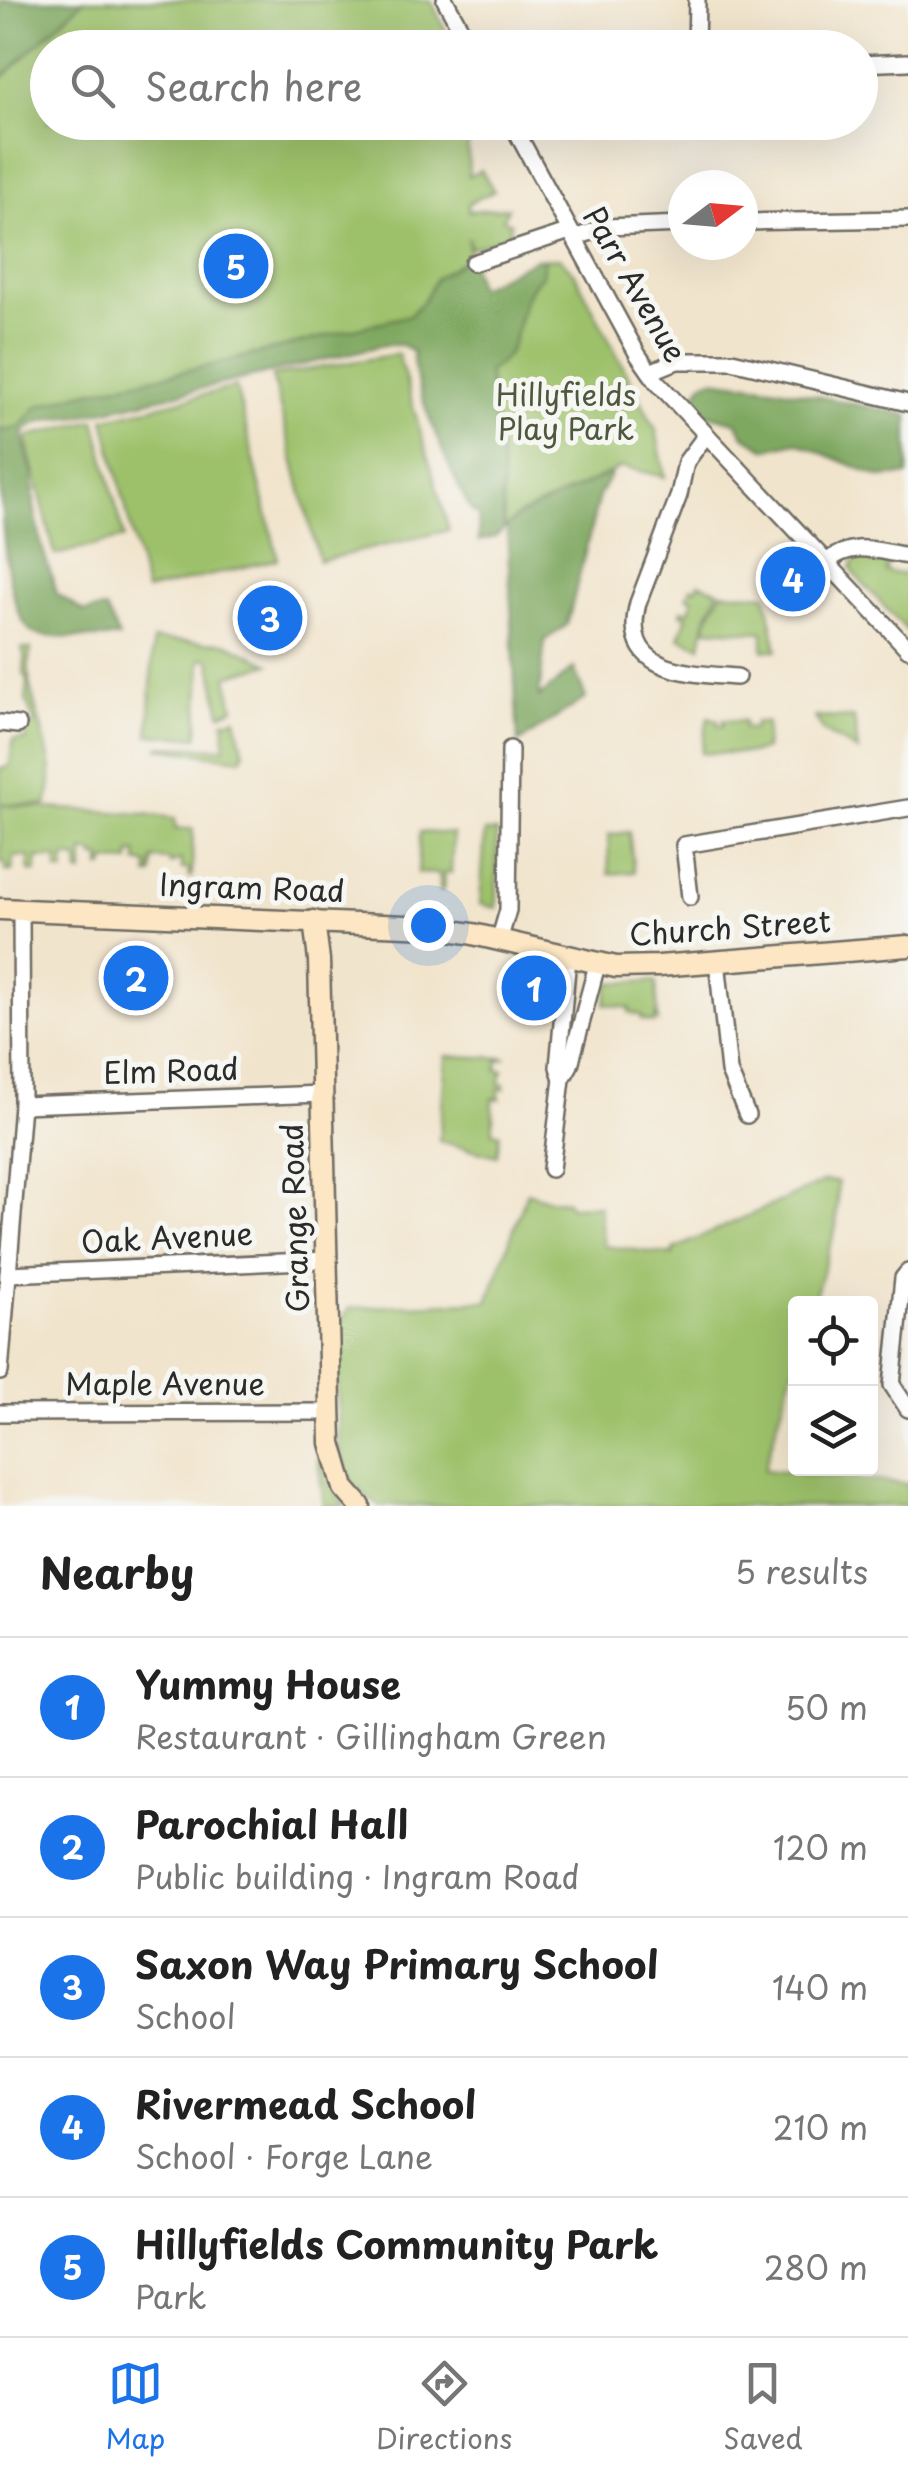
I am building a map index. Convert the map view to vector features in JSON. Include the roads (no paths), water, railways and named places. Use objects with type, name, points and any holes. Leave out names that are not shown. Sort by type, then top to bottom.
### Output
[{"type":"street","points":[[444,0],[461,30]]},
{"type":"street","points":[[696,30],[697,0]]},
{"type":"street","points":[[878,63],[908,62]]},
{"type":"street","name":"Parr Avenue","points":[[521,140],[650,372],[908,649]]},
{"type":"street","points":[[758,222],[908,219]]},
{"type":"street","points":[[473,262],[606,227],[668,225]]},
{"type":"street","points":[[650,372],[677,362],[732,361],[908,403]]},
{"type":"street","points":[[706,434],[686,462],[679,495],[633,622],[636,644],[650,660],[690,674],[737,677]]},
{"type":"street","points":[[826,562],[852,548],[908,556]]},
{"type":"street","points":[[0,724],[18,725]]},
{"type":"street","points":[[499,941],[508,910],[510,749]]},
{"type":"street","points":[[690,897],[684,844],[908,808]]},
{"type":"street","points":[[0,1372],[22,1105],[10,910]]},
{"type":"street","name":"Ingram Road","points":[[10,910],[430,927],[499,941]]},
{"type":"street","name":"Grange Road","points":[[314,921],[330,1412],[335,1466],[344,1488],[360,1506]]},
{"type":"street","name":"Church Street","points":[[499,941],[597,965],[659,966],[908,946]]},
{"type":"street","points":[[562,1079],[558,1067],[568,958]]},
{"type":"street","points":[[717,961],[730,1071],[747,1115]]},
{"type":"street","points":[[551,1169],[562,1079],[570,1065],[597,965]]},
{"type":"street","name":"Elm Road","points":[[22,1105],[322,1094]]},
{"type":"street","name":"Oak Avenue","points":[[8,1274],[327,1260]]},
{"type":"street","points":[[908,1272],[903,1278],[892,1385],[908,1409]]},
{"type":"street","name":"Maple Avenue","points":[[0,1412],[330,1412]]},
{"type":"place","name":"Hillyfields Community Park","points":[[236,266]]},
{"type":"place","name":"Rivermead School","points":[[793,579]]},
{"type":"place","name":"Saxon Way Primary School","points":[[270,618]]},
{"type":"place","name":"Parochial Hall","points":[[136,978]]},
{"type":"place","name":"Yummy House","points":[[534,988]]},
{"type":"park label","name":"Hillyfields Play Park","points":[[566,413]]}]
